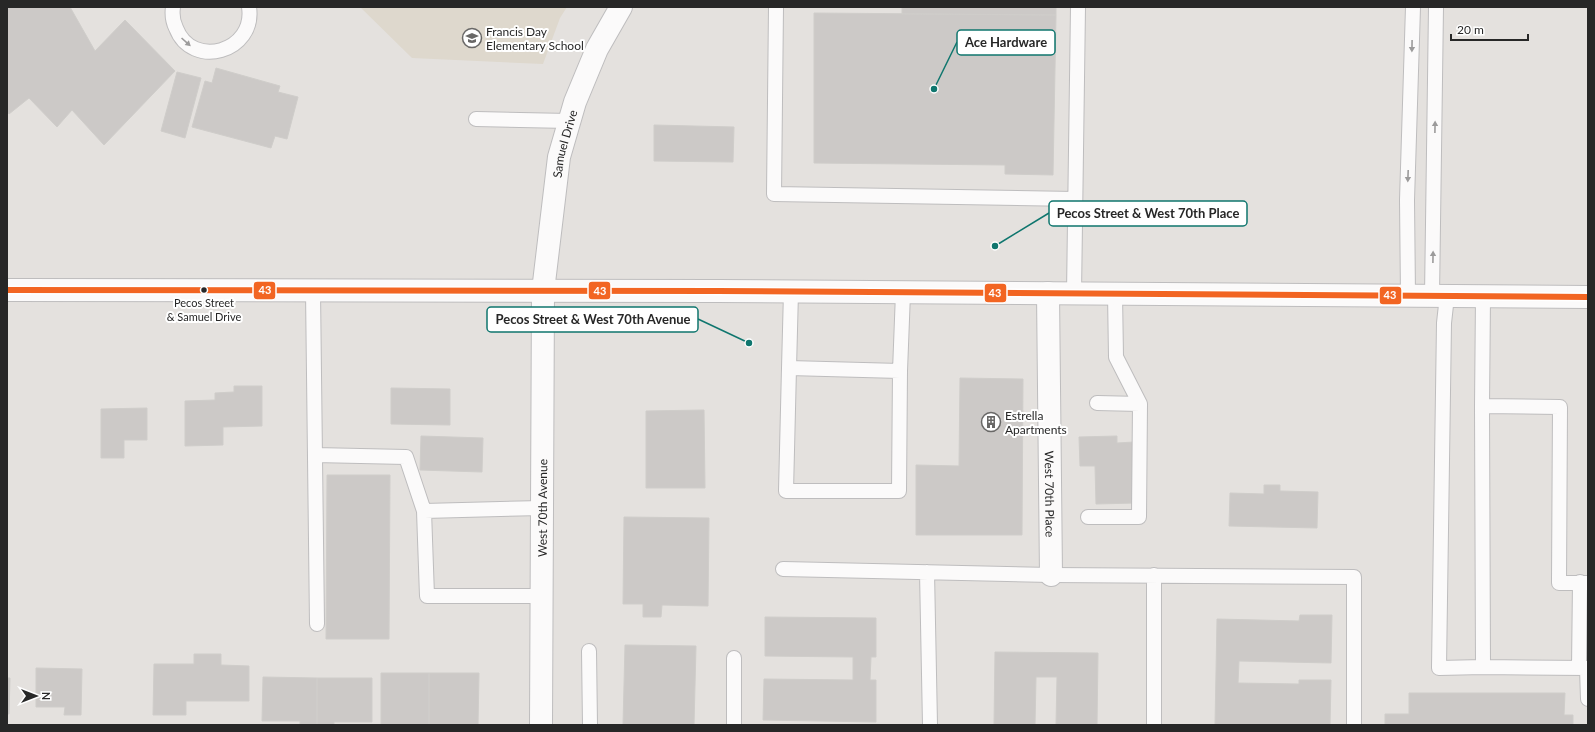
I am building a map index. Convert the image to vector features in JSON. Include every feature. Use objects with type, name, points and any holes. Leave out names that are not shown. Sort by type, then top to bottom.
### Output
[{"type":"main road","name":"Samuel Drive","points":[[543,291],[559,157],[574,102],[597,49],[621,7]]},
{"type":"main road","points":[[7,290],[1048,293],[1588,297]]},
{"type":"main road","name":"West 70th Avenue","points":[[542,725],[543,291]]},
{"type":"main road","name":"West 70th Place","points":[[1048,293],[1051,575]]},
{"type":"lane","points":[[173,7],[173,22],[178,34],[186,43],[197,50],[209,52],[221,51],[232,46],[242,37],[250,14],[249,7]]},
{"type":"lane","points":[[776,7],[774,194],[1075,199]]},
{"type":"lane","points":[[1074,294],[1078,7]]},
{"type":"lane","points":[[1408,296],[1407,200],[1413,7]]},
{"type":"lane","points":[[1436,7],[1439,296],[1444,323],[1438,668],[1585,668]]},
{"type":"lane","points":[[476,119],[569,121]]},
{"type":"lane","points":[[313,291],[318,624]]},
{"type":"lane","points":[[791,292],[786,492],[899,492],[900,371],[903,293]]},
{"type":"lane","points":[[1088,517],[1139,517],[1140,404],[1116,357],[1115,294]]},
{"type":"lane","points":[[1483,297],[1483,667]]},
{"type":"lane","points":[[789,368],[900,371]]},
{"type":"lane","points":[[1097,403],[1140,404]]},
{"type":"lane","points":[[1482,406],[1560,407],[1559,583],[1584,583],[1585,668],[1588,699]]},
{"type":"lane","points":[[315,455],[406,456],[424,511],[427,596],[542,596]]},
{"type":"lane","points":[[424,511],[542,508]]},
{"type":"lane","points":[[783,569],[1051,575],[1354,577],[1354,725]]},
{"type":"lane","points":[[927,572],[930,725]]},
{"type":"lane","points":[[1154,575],[1154,725]]},
{"type":"lane","points":[[589,651],[590,725]]},
{"type":"lane","points":[[734,658],[734,725]]},
{"type":"shaded area","name":"Francis Day Elementary School","points":[[360,7],[567,7],[560,18],[543,64],[412,58]]},
{"type":"building","points":[[7,7],[70,7],[95,51],[125,20],[175,71],[104,145],[72,110],[57,127],[29,98],[9,114],[7,111]]},
{"type":"building","points":[[902,7],[1056,7],[1056,15],[902,14]]},
{"type":"building","points":[[814,13],[1056,15],[1053,175],[1005,174],[1005,165],[814,163]]},
{"type":"building","points":[[216,68],[280,86],[278,92],[298,97],[287,139],[275,136],[271,148],[192,127],[205,81],[212,83]]},
{"type":"building","points":[[177,72],[201,78],[185,138],[161,131]]},
{"type":"building","points":[[654,125],[734,127],[733,162],[654,161]]},
{"type":"building","name":"Estrella Apartments","points":[[960,378],[1023,379],[1022,535],[916,535],[916,465],[959,466]]},
{"type":"building","points":[[234,386],[262,386],[262,426],[223,427],[223,445],[185,446],[185,401],[215,400],[215,393],[234,392]]},
{"type":"building","points":[[391,388],[450,389],[450,425],[391,424]]},
{"type":"building","points":[[147,408],[147,440],[124,440],[124,458],[101,458],[101,409]]},
{"type":"building","points":[[704,410],[705,488],[646,488],[646,411]]},
{"type":"building","points":[[421,436],[483,438],[482,472],[420,470]]},
{"type":"building","points":[[1117,436],[1117,443],[1134,442],[1135,503],[1096,504],[1095,466],[1080,466],[1079,437]]},
{"type":"building","points":[[327,475],[390,475],[389,639],[326,639]]},
{"type":"building","points":[[1264,485],[1280,485],[1280,491],[1318,492],[1317,528],[1229,526],[1230,493],[1264,494]]},
{"type":"building","points":[[624,517],[709,518],[708,606],[662,605],[661,617],[643,617],[643,604],[623,604]]},
{"type":"building","points":[[1300,615],[1332,615],[1331,663],[1239,661],[1238,683],[1299,684],[1299,680],[1331,680],[1330,725],[1215,725],[1217,619],[1299,621]]},
{"type":"building","points":[[765,617],[876,618],[876,657],[871,657],[870,680],[876,680],[876,722],[763,720],[764,679],[853,680],[853,657],[765,656]]},
{"type":"building","points":[[625,645],[696,646],[694,725],[623,725]]},
{"type":"building","points":[[995,652],[1098,653],[1097,725],[1056,725],[1057,677],[1036,677],[1035,725],[994,725]]},
{"type":"building","points":[[194,654],[221,654],[221,665],[249,666],[249,701],[186,701],[186,715],[153,715],[154,664],[194,664]]},
{"type":"building","points":[[36,668],[82,669],[81,715],[64,715],[65,707],[36,707]]},
{"type":"building","points":[[381,673],[429,673],[429,725],[381,725]]},
{"type":"building","points":[[429,673],[479,673],[478,725],[429,725]]},
{"type":"building","points":[[263,677],[317,678],[317,725],[300,725],[300,721],[262,721]]},
{"type":"building","points":[[7,678],[10,678],[9,714],[7,714]]},
{"type":"building","points":[[317,678],[372,678],[372,722],[334,722],[334,725],[317,725]]},
{"type":"building","points":[[1409,693],[1565,693],[1564,715],[1573,715],[1573,725],[1385,725],[1385,714],[1409,714]]},
{"type":"transit line","name":"43","points":[[7,290],[717,291],[1588,297]]},
{"type":"place","name":"Francis Day Elementary School","points":[[472,38]]},
{"type":"place","name":"Ace Hardware","points":[[934,89]]},
{"type":"place","name":"Pecos Street & West 70th Place","points":[[995,246]]},
{"type":"place","name":"Pecos Street & Samuel Drive","points":[[204,290]]},
{"type":"place","name":"Pecos Street & West 70th Avenue","points":[[749,343]]},
{"type":"place","name":"Estrella Apartments","points":[[991,422]]}]
